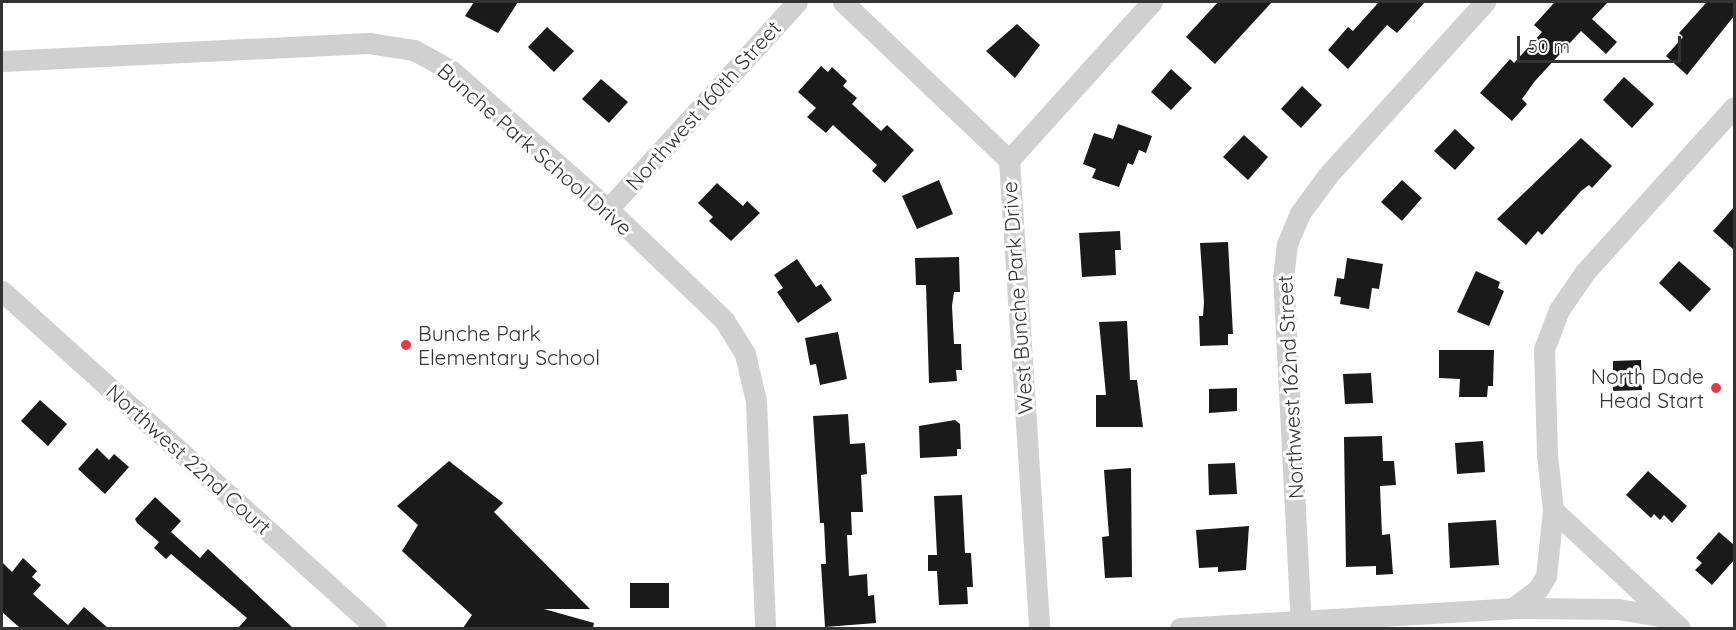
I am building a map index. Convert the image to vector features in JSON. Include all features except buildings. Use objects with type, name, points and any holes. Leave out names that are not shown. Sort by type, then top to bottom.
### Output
[{"type":"street","name":"Northwest 160th Street","points":[[608,209],[797,2]]},
{"type":"street","name":"West Bunche Park Drive","points":[[843,2],[1009,160],[1039,628]]},
{"type":"street","points":[[1009,160],[1152,2]]},
{"type":"street","name":"Northwest 162nd Street","points":[[1301,624],[1283,277],[1287,244],[1300,213],[1328,175],[1485,2]]},
{"type":"street","name":"Bunche Park School Drive","points":[[2,61],[369,43],[414,50],[452,71],[608,209],[724,321],[745,354],[756,401],[765,628]]},
{"type":"street","points":[[1513,608],[1538,589],[1546,576],[1553,510],[1547,455],[1544,349],[1559,310],[1585,272],[1734,107]]},
{"type":"street","name":"Northwest 22nd Court","points":[[2,291],[376,628]]},
{"type":"street","points":[[1553,510],[1633,582],[1673,623]]},
{"type":"street","points":[[1549,552],[1562,541],[1583,538]]},
{"type":"street","points":[[1546,576],[1553,591],[1570,608]]},
{"type":"street","points":[[1618,609],[1628,599],[1633,582]]},
{"type":"street","points":[[1180,628],[1301,624],[1513,608],[1618,609],[1673,623]]},
{"type":"place","name":"Bunche Park Elementary School","points":[[406,345]]},
{"type":"place","name":"North Dade Head Start","points":[[1716,388]]}]
